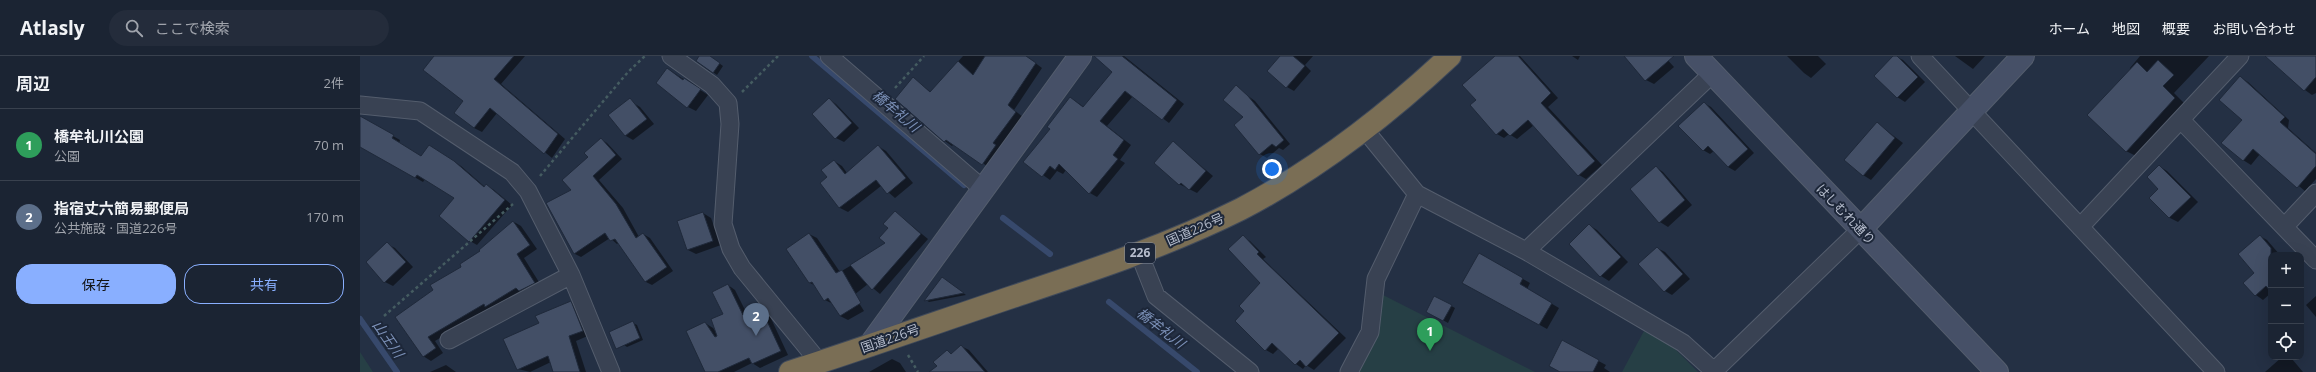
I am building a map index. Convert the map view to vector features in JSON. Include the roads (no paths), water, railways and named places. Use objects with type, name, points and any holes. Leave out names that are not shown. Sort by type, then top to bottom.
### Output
[{"type":"highway","name":"国道226号","points":[[790,372],[1139,253],[1183,236],[1242,208],[1308,169],[1365,130],[1450,56]]},
{"type":"street","points":[[671,56],[712,85],[728,103],[730,124],[723,224],[731,249],[742,268],[819,362]]},
{"type":"street","points":[[828,56],[882,100],[983,189]]},
{"type":"street","points":[[870,345],[1080,56]]},
{"type":"street","name":"はしむれ通り","points":[[1696,56],[1997,372]]},
{"type":"street","points":[[1920,56],[2216,372]]},
{"type":"street","points":[[1365,130],[1417,194],[1526,251],[1684,343],[1714,371],[1860,229],[2023,56]]},
{"type":"street","points":[[2080,227],[2240,56]]},
{"type":"street","points":[[1526,251],[1713,73]]},
{"type":"street","points":[[360,105],[420,111],[512,172],[528,191],[571,275],[611,372]]},
{"type":"street","points":[[2181,120],[2286,226],[2316,260]]},
{"type":"street","points":[[2286,226],[2316,193]]},
{"type":"street","points":[[1349,372],[1370,332],[1376,279],[1417,194]]},
{"type":"street","points":[[1139,253],[1156,296],[1250,372]]},
{"type":"street","points":[[448,340],[571,275]]},
{"type":"waterway","name":"橋牟礼川","points":[[812,56],[964,185]]},
{"type":"waterway","name":"橋牟礼川","points":[[1003,218],[1050,254]]},
{"type":"waterway","name":"橋牟礼川","points":[[1109,302],[1197,372]]},
{"type":"waterway","name":"山王川","points":[[360,319],[397,372]]},
{"type":"place","name":"指宿丈六簡易郵便局","points":[[756,336]]},
{"type":"place","name":"橋牟礼川公園","points":[[1430,351]]}]
